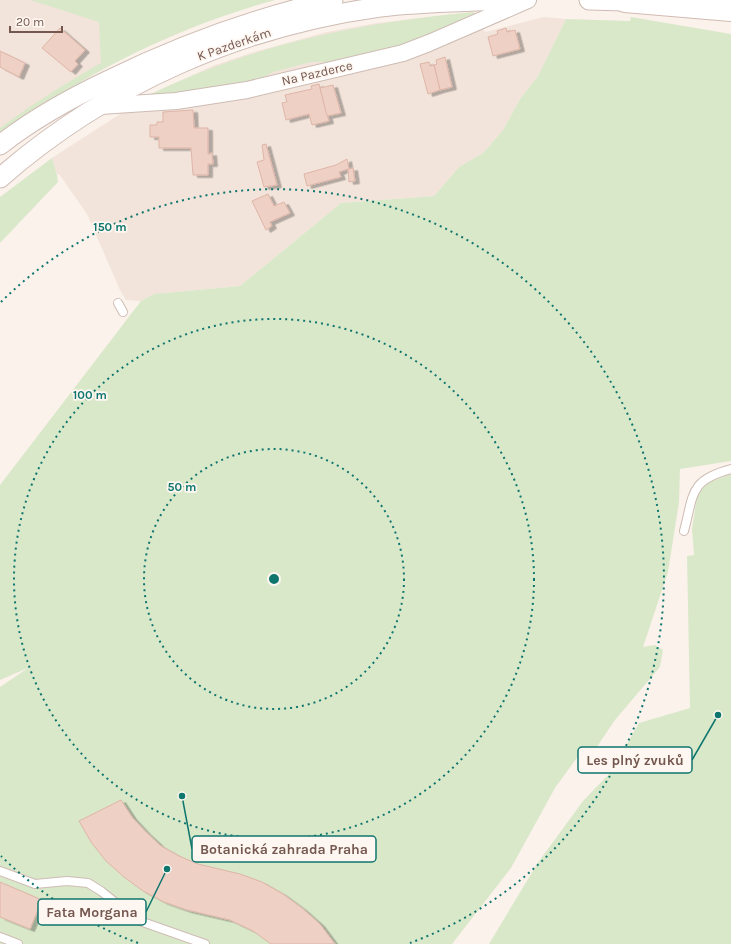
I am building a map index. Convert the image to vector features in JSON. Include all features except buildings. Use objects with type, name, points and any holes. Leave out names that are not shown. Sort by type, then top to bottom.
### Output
[{"type":"main road","points":[[628,1],[715,7]]},
{"type":"street","name":"K Pazderkám","points":[[0,146],[37,119],[86,91],[173,50],[262,18],[333,0]]},
{"type":"street","name":"K Pazderkám","points":[[0,178],[61,129],[96,106],[156,73],[188,59],[265,32],[307,20],[350,11],[397,5],[500,0]]},
{"type":"street","name":"Na Pazderce","points":[[96,106],[212,97],[395,54],[430,43],[528,0]]},
{"type":"street","points":[[589,0],[628,1]]},
{"type":"lane","points":[[118,303],[123,312]]},
{"type":"lane","points":[[684,531],[696,487],[702,480],[718,472],[731,469]]},
{"type":"lane","points":[[0,871],[35,884],[67,881],[88,883],[101,891],[137,920],[205,944]]},
{"type":"lane","points":[[0,937],[18,944]]},
{"type":"shaded area","points":[[0,0],[275,0],[244,8],[193,27],[129,55],[94,74],[30,113],[0,135]]},
{"type":"shaded area","points":[[473,12],[477,14],[485,32],[544,17],[566,19],[538,76],[520,99],[503,130],[483,153],[459,167],[434,196],[341,203],[240,286],[154,294],[141,301],[126,300],[120,290],[87,214],[59,174],[57,175],[52,158],[151,94],[215,65],[254,52],[327,32],[377,23]]},
{"type":"green space","points":[[30,0],[275,0],[202,24],[166,38],[131,55],[64,92],[0,135],[0,128],[12,119],[49,94],[101,63],[99,22]]},
{"type":"green space","points":[[473,12],[477,14],[405,46],[337,62],[311,62],[273,72],[251,84],[232,89],[155,95],[151,94],[229,62],[308,38],[389,22]]},
{"type":"green space","points":[[631,17],[731,34],[731,461],[680,469],[679,502],[668,572],[643,647],[655,645],[663,650],[660,667],[615,720],[594,751],[579,755],[555,788],[511,868],[452,944],[0,944],[0,687],[28,668],[0,680],[0,485],[141,301],[154,294],[240,286],[341,203],[434,196],[459,167],[483,153],[503,130],[520,99],[538,76],[566,19],[630,21]]},
{"type":"green space","points":[[52,158],[58,182],[0,243],[0,197]]},
{"type":"green space","points":[[731,474],[731,944],[489,944],[537,864],[583,801],[611,772],[639,723],[690,708],[687,556],[694,555],[692,529],[698,489],[715,478]]},
{"type":"place","name":"Les plný zvuků","points":[[718,715]]},
{"type":"place","name":"Botanická zahrada Praha","points":[[182,796]]},
{"type":"place","name":"Fata Morgana","points":[[167,869]]}]
